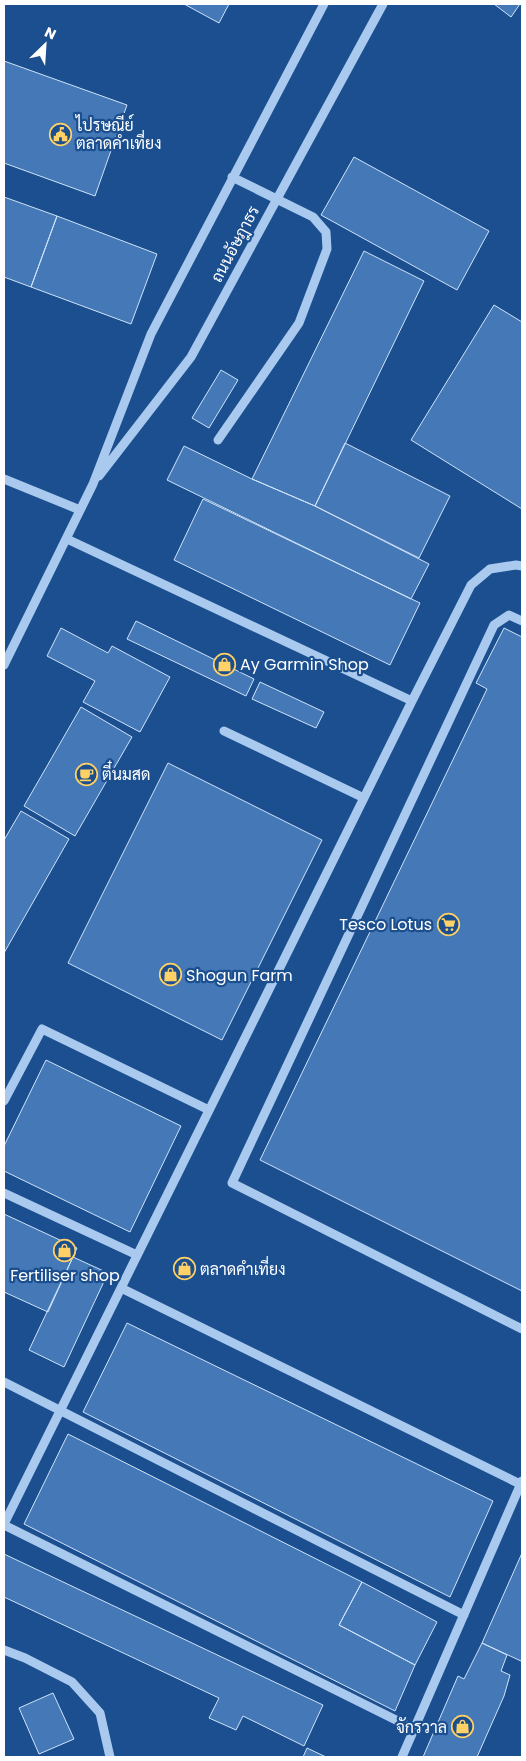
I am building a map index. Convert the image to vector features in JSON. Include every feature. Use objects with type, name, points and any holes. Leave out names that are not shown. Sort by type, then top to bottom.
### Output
[{"type":"street","name":"ถนนอัษฎาธร","points":[[5,661],[93,484],[151,334],[324,4]]},
{"type":"street","name":"ถนนอัษฎาธร","points":[[93,484],[191,357],[383,4]]},
{"type":"street","points":[[218,440],[299,323],[327,249],[326,232],[313,217],[232,177]]},
{"type":"street","points":[[4,479],[80,510]]},
{"type":"street","points":[[67,539],[412,701]]},
{"type":"street","points":[[414,1729],[4,1525],[471,585],[490,569],[516,565],[522,566]]},
{"type":"street","points":[[522,621],[509,615],[494,625],[232,1184],[522,1329]]},
{"type":"street","points":[[224,732],[364,798]]},
{"type":"street","points":[[4,1101],[42,1029],[209,1110]]},
{"type":"street","points":[[4,1193],[138,1255]]},
{"type":"street","points":[[121,1288],[522,1484],[402,1757]]},
{"type":"street","points":[[4,1382],[464,1614]]},
{"type":"street","points":[[4,1650],[25,1658],[72,1682],[100,1713],[110,1757]]},
{"type":"building","points":[[184,4],[229,4],[219,23]]},
{"type":"building","points":[[494,4],[520,4],[511,17]]},
{"type":"building","name":"ไปรษณีย์ ตลาดคำเที่ยง","points":[[4,61],[127,105],[95,196],[4,163]]},
{"type":"building","points":[[354,157],[489,231],[457,290],[321,215]]},
{"type":"building","points":[[4,197],[57,216],[31,287],[4,277]]},
{"type":"building","points":[[57,216],[157,254],[131,324],[31,287]]},
{"type":"building","points":[[364,251],[424,281],[315,506],[252,479]]},
{"type":"building","points":[[494,305],[522,322],[522,509],[411,440]]},
{"type":"building","points":[[221,370],[238,380],[209,428],[192,418]]},
{"type":"building","points":[[345,443],[450,496],[419,558],[315,506]]},
{"type":"building","points":[[184,446],[252,479],[315,506],[429,564],[411,599],[167,480]]},
{"type":"building","points":[[203,499],[420,603],[390,665],[174,560]]},
{"type":"building","points":[[136,621],[254,679],[246,696],[127,639]]},
{"type":"building","points":[[61,628],[108,653],[112,646],[170,677],[140,732],[83,702],[95,681],[47,656]]},
{"type":"building","name":"Tesco Lotus","points":[[504,628],[522,637],[522,1291],[260,1160],[487,689],[476,683]]},
{"type":"building","points":[[260,682],[324,712],[316,728],[252,699]]},
{"type":"building","points":[[81,707],[132,737],[75,836],[24,806]]},
{"type":"building","points":[[168,763],[322,840],[222,1040],[68,963]]},
{"type":"building","points":[[21,811],[69,839],[4,953],[4,840]]},
{"type":"building","points":[[46,1060],[181,1126],[130,1232],[4,1171],[4,1146]]},
{"type":"building","points":[[4,1214],[77,1248],[48,1312],[4,1292]]},
{"type":"building","points":[[73,1257],[108,1273],[64,1367],[29,1350]]},
{"type":"building","points":[[127,1323],[493,1501],[450,1597],[83,1412]]},
{"type":"building","points":[[68,1434],[362,1582],[339,1625],[415,1665],[395,1711],[24,1524]]},
{"type":"building","points":[[522,1553],[522,1658],[521,1661],[482,1643]]},
{"type":"building","points":[[4,1554],[323,1705],[304,1746],[243,1716],[236,1730],[209,1718],[219,1698],[4,1597]]},
{"type":"building","points":[[362,1582],[437,1622],[415,1665],[339,1625]]},
{"type":"building","name":"จักรวาล","points":[[482,1643],[507,1655],[501,1671],[510,1675],[504,1696],[477,1757],[423,1757],[458,1676],[464,1679]]},
{"type":"building","points":[[53,1693],[74,1739],[39,1754],[19,1708]]},
{"type":"building","points":[[307,1748],[326,1757],[303,1757]]},
{"type":"place","name":"ไปรษณีย์ ตลาดคำเที่ยง","points":[[60,134]]},
{"type":"place","name":"Ay Garmin Shop","points":[[224,664]]},
{"type":"place","name":"ตี๋นมสด","points":[[86,774]]},
{"type":"place","name":"Tesco Lotus","points":[[448,924]]},
{"type":"place","name":"Shogun Farm","points":[[170,975]]},
{"type":"place","name":"Fertiliser shop","points":[[65,1251]]},
{"type":"place","name":"ตลาดคำเที่ยง","points":[[184,1269]]},
{"type":"place","name":"จักรวาล","points":[[463,1727]]}]
